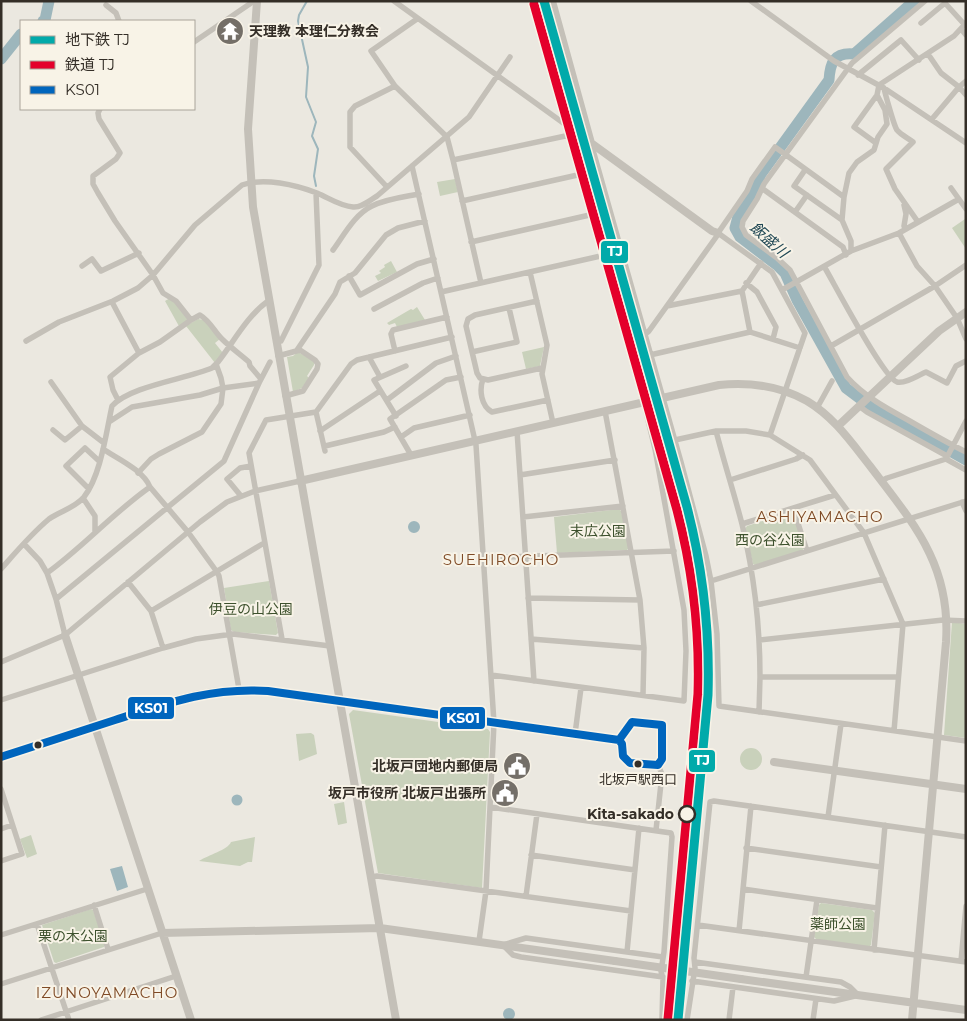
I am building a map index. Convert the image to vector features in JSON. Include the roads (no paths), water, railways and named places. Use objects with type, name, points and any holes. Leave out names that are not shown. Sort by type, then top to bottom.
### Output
[{"type":"street","points":[[195,41],[256,1]]},
{"type":"street","points":[[256,1],[248,129],[252,206],[396,1020]]},
{"type":"street","points":[[394,1],[568,128],[772,272],[784,290],[806,333],[770,435]]},
{"type":"street","points":[[552,1],[701,535],[711,581],[717,634],[718,704],[721,707],[966,740]]},
{"type":"street","points":[[751,1],[846,69],[882,87],[966,143]]},
{"type":"street","points":[[924,1],[846,69],[764,184],[763,189],[743,221],[744,232],[790,270],[848,377],[868,397],[952,446],[966,452]]},
{"type":"street","points":[[921,23],[945,3],[963,25],[966,35]]},
{"type":"street","points":[[106,5],[116,13],[119,20]]},
{"type":"street","points":[[417,19],[371,51],[395,86],[446,138],[453,160],[481,283]]},
{"type":"street","points":[[876,143],[854,127],[882,87],[954,36],[963,25]]},
{"type":"street","points":[[858,75],[901,40],[919,60]]},
{"type":"street","points":[[928,54],[941,72],[966,95]]},
{"type":"street","points":[[26,341],[62,321],[112,302],[138,288],[153,275],[195,225],[236,190],[251,182],[292,185],[356,207],[377,196],[470,117],[510,57]]},
{"type":"street","points":[[932,120],[966,81]]},
{"type":"street","points":[[387,187],[350,147],[350,112],[355,106],[395,86]]},
{"type":"street","points":[[882,87],[890,106],[896,130],[913,142],[886,170],[903,201],[918,222]]},
{"type":"street","points":[[848,253],[851,241],[842,220],[849,173],[857,162],[874,150],[878,137],[887,124],[885,110],[877,96]]},
{"type":"street","points":[[100,110],[99,119],[120,153],[116,159],[93,176],[93,184],[163,293],[176,301],[191,320]]},
{"type":"street","points":[[491,674],[684,701],[686,651],[684,610],[645,401],[594,214],[568,128]]},
{"type":"street","points":[[453,160],[570,134]]},
{"type":"street","points":[[644,335],[718,233],[747,191],[752,178],[775,147],[844,197]]},
{"type":"street","points":[[412,166],[475,441],[494,723],[486,891],[479,941]]},
{"type":"street","points":[[805,170],[794,186],[842,220]]},
{"type":"street","points":[[462,201],[582,174]]},
{"type":"street","points":[[952,188],[966,209]]},
{"type":"street","points":[[763,189],[848,253]]},
{"type":"street","points":[[281,341],[319,265],[316,193]]},
{"type":"street","points":[[333,250],[360,215],[370,207],[418,194]]},
{"type":"street","points":[[794,212],[807,195]]},
{"type":"street","points":[[784,290],[848,253],[899,233],[959,199]]},
{"type":"street","points":[[903,201],[906,214],[904,226]]},
{"type":"street","points":[[471,242],[594,214]]},
{"type":"street","points":[[297,350],[336,294],[340,282],[355,273],[386,235],[398,228],[425,221]]},
{"type":"street","points":[[899,233],[917,266],[935,286],[957,318],[966,339]]},
{"type":"street","points":[[82,266],[92,259],[102,272],[139,253]]},
{"type":"street","points":[[441,292],[605,255]]},
{"type":"street","points":[[349,276],[360,295],[417,264],[434,259]]},
{"type":"street","points":[[750,332],[742,291],[761,263]]},
{"type":"street","points":[[831,346],[935,286],[966,265]]},
{"type":"street","points":[[825,268],[859,329],[890,377],[898,382],[903,382],[926,372],[947,383],[956,366],[966,361]]},
{"type":"street","points":[[530,272],[547,345],[542,374],[553,423]]},
{"type":"street","points":[[374,310],[424,282],[438,278]]},
{"type":"street","points":[[746,284],[757,292],[776,327],[773,339]]},
{"type":"street","points":[[666,306],[742,291]]},
{"type":"street","points":[[537,301],[475,315],[468,319],[466,326],[477,373],[483,379],[488,380],[542,368]]},
{"type":"street","points":[[112,302],[139,353]]},
{"type":"street","points":[[1,569],[51,517],[71,508],[89,489],[99,461],[112,406],[118,400],[159,384],[204,371],[216,364],[248,322],[268,302]]},
{"type":"street","points":[[472,352],[516,342],[509,308]]},
{"type":"street","points":[[838,426],[939,331],[966,312]]},
{"type":"street","points":[[118,400],[110,377],[139,353],[160,342],[200,315],[203,316],[221,338],[249,362],[260,381]]},
{"type":"street","points":[[395,351],[393,330],[447,317]]},
{"type":"street","points":[[650,355],[750,332],[800,348]]},
{"type":"street","points":[[282,639],[249,453],[264,422],[316,412],[350,364],[357,360],[452,337]]},
{"type":"street","points":[[278,356],[297,350],[302,351],[315,360],[318,366],[303,391],[285,396]]},
{"type":"street","points":[[387,400],[436,363],[456,356]]},
{"type":"street","points":[[369,357],[380,377]]},
{"type":"street","points":[[56,599],[224,461],[270,362]]},
{"type":"street","points":[[138,472],[159,454],[202,432],[221,404],[222,378],[216,364]]},
{"type":"street","points":[[396,416],[374,380],[406,366]]},
{"type":"street","points":[[411,455],[390,420],[446,380],[461,377]]},
{"type":"street","points":[[483,379],[480,386],[484,404],[492,412],[548,400]]},
{"type":"street","points":[[108,422],[132,406],[200,395],[223,388],[260,381]]},
{"type":"street","points":[[51,382],[82,426],[103,446],[148,481],[150,487],[188,532],[217,572],[239,689]]},
{"type":"street","points":[[817,408],[832,382]]},
{"type":"street","points":[[1,662],[65,635],[216,509],[241,496],[719,385],[737,383],[756,384],[785,391],[817,408],[838,426],[910,519],[924,541],[936,566],[942,588],[947,620],[912,1020]]},
{"type":"street","points":[[320,431],[380,392]]},
{"type":"street","points":[[860,406],[867,412],[947,457],[966,470]]},
{"type":"street","points":[[605,411],[640,600],[644,648],[644,695]]},
{"type":"street","points":[[316,412],[325,449],[395,427]]},
{"type":"street","points":[[400,437],[414,428],[470,415]]},
{"type":"street","points":[[881,481],[947,457],[966,421]]},
{"type":"street","points":[[53,430],[65,440],[82,426]]},
{"type":"street","points":[[517,431],[534,681]]},
{"type":"street","points":[[674,440],[716,431],[746,431],[770,435],[810,460],[864,533],[903,624],[894,731]]},
{"type":"street","points":[[716,431],[742,524],[751,569],[760,640],[759,712]]},
{"type":"street","points":[[89,489],[66,466],[85,448],[99,461]]},
{"type":"street","points":[[730,480],[796,459],[803,455]]},
{"type":"street","points":[[520,475],[615,460]]},
{"type":"street","points":[[241,496],[227,479],[240,468],[251,466]]},
{"type":"street","points":[[47,573],[71,556],[95,532],[150,487]]},
{"type":"street","points":[[742,524],[835,495]]},
{"type":"street","points":[[82,498],[95,516],[95,532]]},
{"type":"street","points":[[711,581],[964,502],[966,511]]},
{"type":"street","points":[[523,517],[623,506]]},
{"type":"street","points":[[793,508],[806,551]]},
{"type":"street","points":[[151,611],[264,543]]},
{"type":"street","points":[[24,544],[40,561],[47,573],[65,635],[191,1020]]},
{"type":"street","points":[[483,558],[674,551]]},
{"type":"street","points":[[756,605],[884,579]]},
{"type":"street","points":[[128,582],[151,611],[163,648]]},
{"type":"street","points":[[528,598],[640,600]]},
{"type":"street","points":[[760,640],[903,624],[947,620],[966,621]]},
{"type":"street","points":[[1,700],[196,639],[229,635],[282,639],[330,646]]},
{"type":"street","points":[[531,639],[644,648]]},
{"type":"street","points":[[760,677],[898,677]]},
{"type":"street","points":[[575,734],[581,688]]},
{"type":"street","points":[[1,757],[194,695],[239,689],[268,690],[340,702],[620,740]]},
{"type":"street","points":[[620,740],[623,738],[626,728],[632,722],[662,725],[662,759],[658,765]]},
{"type":"street","points":[[828,817],[841,724]]},
{"type":"street","points":[[620,740],[625,760],[630,763],[658,765]]},
{"type":"street","points":[[774,762],[966,789]]},
{"type":"street","points":[[656,830],[662,774],[658,765]]},
{"type":"street","points":[[1,789],[2,797],[22,854],[1,861]]},
{"type":"street","points":[[687,1020],[695,962],[709,804],[714,801],[966,836]]},
{"type":"street","points":[[739,931],[751,806]]},
{"type":"street","points":[[490,807],[656,830],[669,832],[672,835],[661,972],[662,1020]]},
{"type":"street","points":[[526,896],[537,814]]},
{"type":"street","points":[[1,829],[12,825]]},
{"type":"street","points":[[874,950],[886,825]]},
{"type":"street","points":[[627,952],[639,828]]},
{"type":"street","points":[[746,848],[881,867]]},
{"type":"street","points":[[531,855],[635,870]]},
{"type":"street","points":[[371,877],[377,876],[631,911]]},
{"type":"street","points":[[1,935],[147,889]]},
{"type":"street","points":[[743,889],[877,908]]},
{"type":"street","points":[[806,977],[817,900]]},
{"type":"street","points":[[94,905],[108,949]]},
{"type":"street","points":[[698,925],[963,962],[966,906]]},
{"type":"street","points":[[38,924],[69,1020]]},
{"type":"street","points":[[1,984],[162,933],[380,928],[966,1010]]},
{"type":"street","points":[[503,945],[526,938],[663,957]]},
{"type":"street","points":[[503,945],[513,955],[521,957],[662,976]]},
{"type":"street","points":[[695,962],[846,984],[858,995]]},
{"type":"street","points":[[41,1020],[176,976]]},
{"type":"street","points":[[692,981],[839,1001],[858,995]]},
{"type":"street","points":[[729,1020],[733,987]]},
{"type":"street","points":[[813,1020],[816,999]]},
{"type":"water","points":[[414,521],[420,527],[414,533],[408,527]]},
{"type":"water","points":[[237,794],[243,800],[237,806],[231,800]]},
{"type":"water","points":[[122,866],[128,887],[117,891],[110,869]]},
{"type":"water","points":[[509,1008],[515,1014],[509,1020],[503,1014]]},
{"type":"waterway","points":[[45,20],[49,1]]},
{"type":"waterway","points":[[307,1],[299,15],[298,21],[308,67],[306,97],[316,122],[312,136],[318,149],[314,176],[316,186]]},
{"type":"waterway","name":"飯盛川","points":[[914,1],[854,54],[842,55],[834,60],[829,80],[761,174],[751,198],[739,213],[735,228],[740,237],[785,273],[797,300],[846,388],[870,406],[966,460]]},
{"type":"waterway","points":[[1,59],[20,35]]},
{"type":"metro line","name":"TJ","points":[[544,1],[687,507],[701,577],[708,647],[708,695],[678,1020]]},
{"type":"rail line","name":"TJ","points":[[534,4],[677,510],[691,578],[698,647],[698,694],[668,1019]]},
{"type":"place","name":"天理教 本理仁分教会","points":[[230,31]]},
{"type":"place","name":"北坂戸駅西口","points":[[638,764]]},
{"type":"place","name":"北坂戸団地内郵便局","points":[[517,766]]},
{"type":"place","name":"坂戸市役所 北坂戸出張所","points":[[505,793]]},
{"type":"place","name":"Kita-sakado","points":[[687,814]]},
{"type":"district","name":"ASHIYAMACHO","points":[[820,517]]},
{"type":"district","name":"SUEHIROCHO","points":[[501,560]]},
{"type":"district","name":"IZUNOYAMACHO","points":[[107,993]]},
{"type":"park label","name":"末広公園","points":[[598,531]]},
{"type":"park label","name":"西の谷公園","points":[[770,540]]},
{"type":"park label","name":"伊豆の山公園","points":[[251,609]]},
{"type":"park label","name":"薬師公園","points":[[838,924]]},
{"type":"park label","name":"栗の木公園","points":[[73,936]]}]
